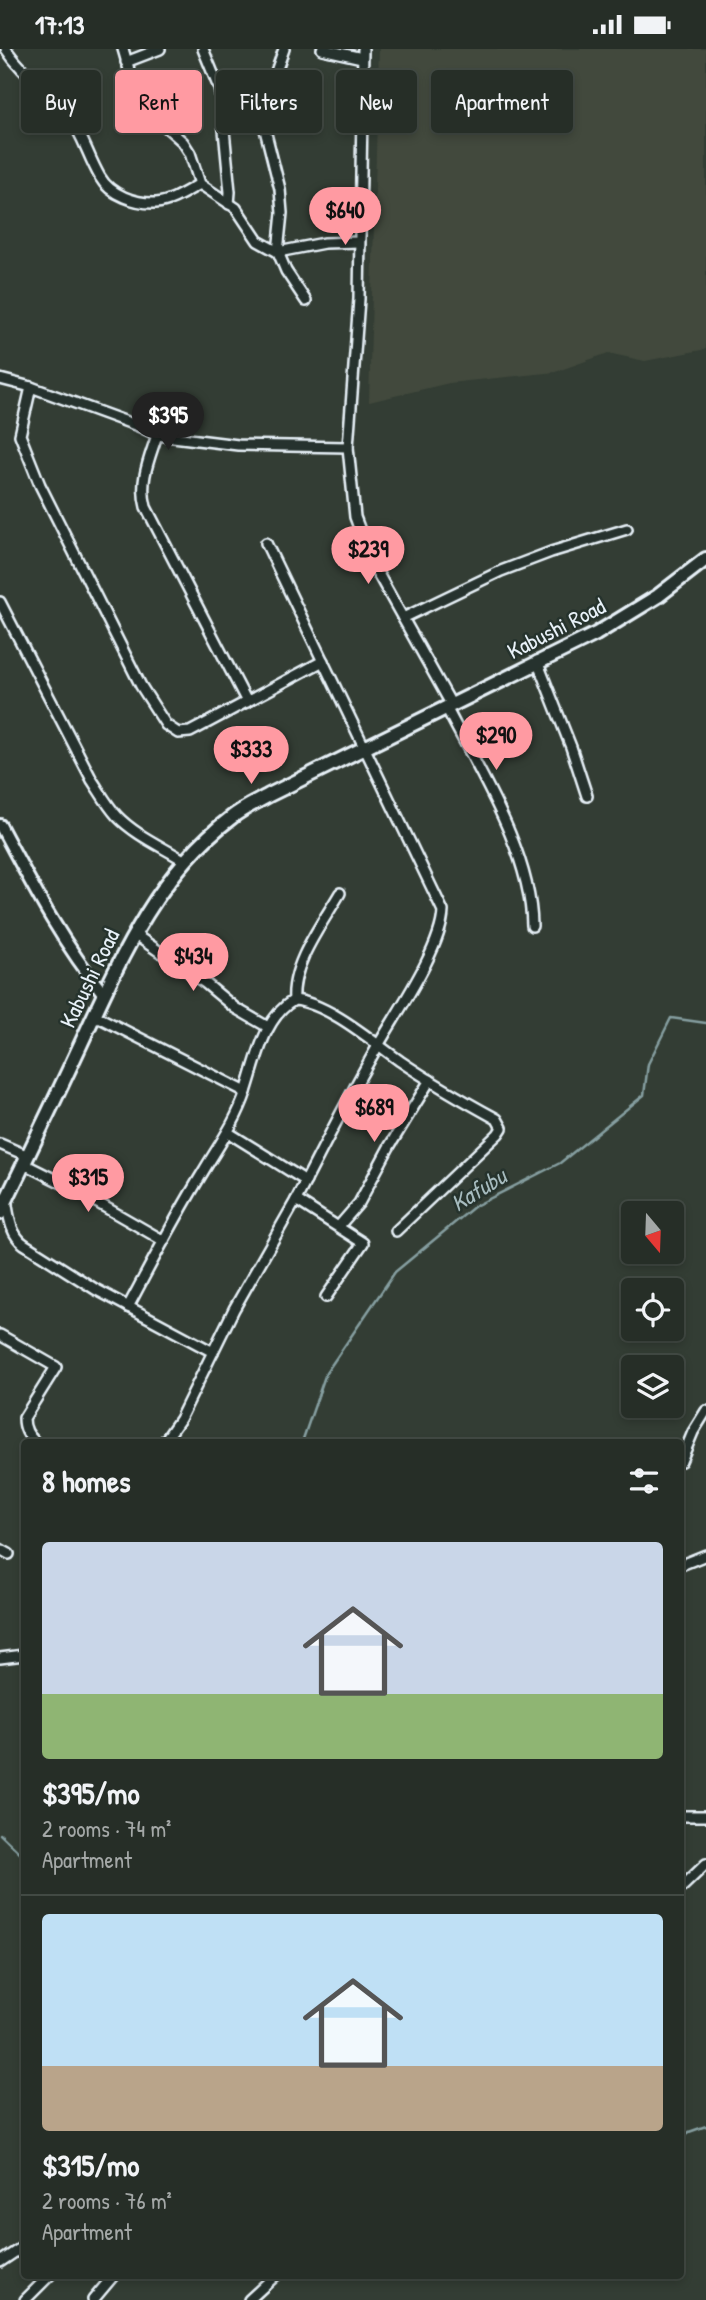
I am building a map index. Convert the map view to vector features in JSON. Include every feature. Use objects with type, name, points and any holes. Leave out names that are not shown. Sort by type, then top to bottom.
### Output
[{"type":"main road","name":"Kabushi Road","points":[[0,1213],[103,993],[134,934],[154,899],[201,843],[233,815],[269,795],[596,634],[658,596],[706,559]]},
{"type":"street","points":[[6,49],[33,82],[70,117],[99,176],[112,192],[126,198],[155,203],[200,184]]},
{"type":"street","points":[[123,49],[137,95],[144,107],[183,142],[190,153],[200,184],[242,215],[258,241],[278,253],[324,243],[359,242]]},
{"type":"street","points":[[126,62],[160,49]]},
{"type":"street","points":[[203,49],[221,99],[229,204]]},
{"type":"street","points":[[284,49],[273,81],[260,103],[280,189],[282,224],[278,253],[286,271],[306,301]]},
{"type":"street","points":[[321,49],[362,54],[357,341],[348,447],[352,498],[360,534],[372,563],[449,706],[503,817],[532,904],[532,926]]},
{"type":"street","points":[[0,379],[31,387],[156,435],[238,445],[348,447]]},
{"type":"street","points":[[31,387],[20,435],[26,452],[141,685],[166,725],[178,733],[190,731],[323,661]]},
{"type":"street","points":[[156,435],[143,477],[142,490],[146,507],[247,702]]},
{"type":"street","points":[[403,618],[501,571],[551,552],[627,529]]},
{"type":"street","points":[[166,1439],[180,1419],[234,1309],[421,971],[443,922],[443,911],[266,543]]},
{"type":"street","points":[[0,602],[108,806],[119,819],[185,861]]},
{"type":"street","points":[[537,661],[587,796]]},
{"type":"street","points":[[0,825],[43,905],[79,964],[103,993]]},
{"type":"street","points":[[294,1000],[293,986],[298,968],[340,893]]},
{"type":"street","points":[[134,934],[205,983],[235,1008],[268,1027]]},
{"type":"street","points":[[128,1307],[203,1172],[229,1133],[268,1027],[279,1012],[294,1000],[307,1001],[358,1030],[430,1080],[497,1119],[502,1128],[396,1231]]},
{"type":"street","points":[[94,1015],[246,1092]]},
{"type":"street","points":[[339,1226],[359,1203],[430,1080]]},
{"type":"street","points":[[229,1133],[306,1181]]},
{"type":"street","points":[[0,1144],[164,1241]]},
{"type":"street","points":[[6,1200],[16,1239],[128,1307],[213,1352]]},
{"type":"street","points":[[296,1200],[363,1243],[326,1297]]},
{"type":"street","points":[[0,1335],[56,1367],[24,1418],[24,1427],[33,1439]]},
{"type":"street","points":[[684,1455],[706,1411]]},
{"type":"street","points":[[684,1564],[706,1555]]},
{"type":"street","points":[[0,1658],[21,1655]]},
{"type":"street","points":[[684,1816],[706,1816]]},
{"type":"street","points":[[684,1885],[706,1864]]},
{"type":"street","points":[[0,2262],[21,2248]]},
{"type":"street","points":[[24,2300],[46,2279]]},
{"type":"street","points":[[93,2300],[111,2279]]},
{"type":"street","points":[[253,2298],[272,2279]]},
{"type":"shaded area","points":[[379,49],[706,49],[706,349],[645,361],[608,353],[555,372],[449,383],[369,402],[377,133],[417,133],[417,70],[378,70]]},
{"type":"waterway","name":"Kafubu","points":[[303,1439],[326,1373],[395,1272],[475,1206],[560,1163],[644,1095],[648,1064],[671,1018],[706,1023]]},
{"type":"waterway","name":"Kafubu","points":[[0,1834],[21,1854]]},
{"type":"waterway","points":[[684,2139],[689,2132],[706,2126]]}]
